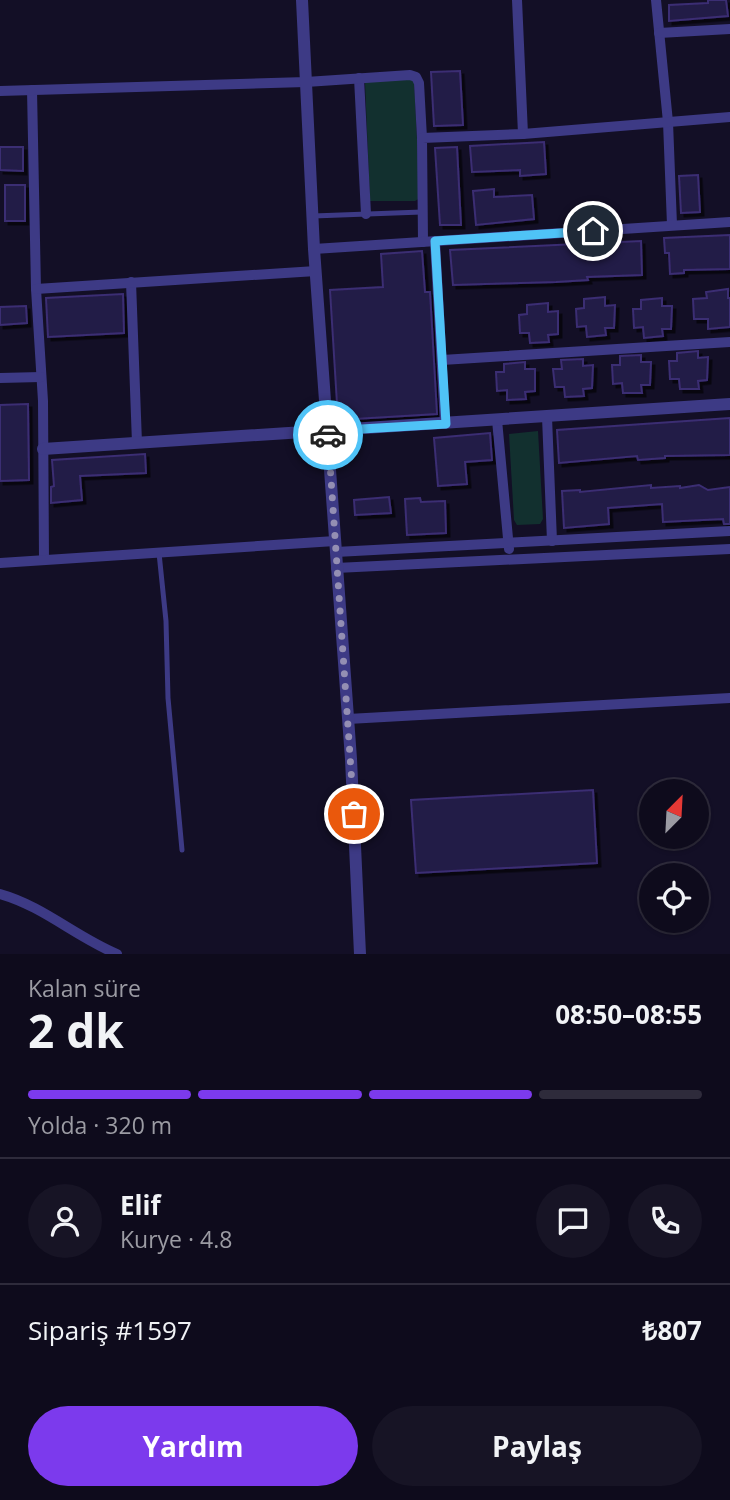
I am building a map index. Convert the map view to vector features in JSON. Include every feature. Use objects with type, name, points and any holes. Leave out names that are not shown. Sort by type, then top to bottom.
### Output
[{"type":"street","points":[[302,0],[314,249],[348,719],[360,954]]},
{"type":"street","points":[[517,0],[523,134]]},
{"type":"street","points":[[656,0],[668,122],[672,225]]},
{"type":"street","points":[[659,33],[730,30]]},
{"type":"street","points":[[0,91],[306,82],[410,75],[416,77],[419,83],[422,138],[423,242]]},
{"type":"street","points":[[359,78],[366,214]]},
{"type":"street","points":[[32,90],[44,560]]},
{"type":"street","points":[[422,138],[523,134],[730,117]]},
{"type":"street","points":[[314,249],[730,222]]},
{"type":"street","points":[[435,241],[446,424]]},
{"type":"street","points":[[36,289],[316,271]]},
{"type":"street","points":[[131,282],[137,443]]},
{"type":"street","points":[[442,360],[730,342]]},
{"type":"street","points":[[0,379],[41,377]]},
{"type":"street","points":[[43,449],[730,404]]},
{"type":"street","points":[[547,417],[552,541]]},
{"type":"street","points":[[498,420],[510,559]]},
{"type":"street","points":[[0,563],[159,552],[509,543],[730,531]]},
{"type":"street","points":[[336,568],[730,549]]},
{"type":"street","points":[[348,719],[730,698]]},
{"type":"street","points":[[0,894],[32,906],[80,936],[117,954]]},
{"type":"lane","points":[[313,216],[422,212]]},
{"type":"lane","points":[[159,552],[166,621],[168,698],[182,850]]},
{"type":"green space","points":[[368,80],[414,80],[420,198],[415,201],[370,201],[365,83]]},
{"type":"green space","points":[[538,431],[543,519],[540,524],[517,525],[514,520],[509,434]]},
{"type":"building","points":[[708,0],[726,0],[728,16],[669,21],[669,5],[708,3]]},
{"type":"building","points":[[460,71],[463,125],[434,126],[431,72]]},
{"type":"building","points":[[544,142],[546,174],[520,176],[520,170],[472,172],[470,146]]},
{"type":"building","points":[[0,147],[23,147],[23,171],[0,170]]},
{"type":"building","points":[[457,147],[461,225],[440,225],[435,148]]},
{"type":"building","points":[[698,175],[700,212],[681,213],[679,176]]},
{"type":"building","points":[[5,185],[25,185],[25,221],[5,221]]},
{"type":"building","points":[[494,189],[494,197],[532,195],[534,219],[476,225],[473,191]]},
{"type":"building","points":[[730,235],[730,269],[684,270],[684,273],[670,274],[669,253],[665,253],[664,238]]},
{"type":"building","points":[[641,241],[642,275],[587,277],[588,280],[556,282],[453,285],[450,250]]},
{"type":"building","points":[[422,251],[425,292],[430,292],[437,414],[338,420],[330,290],[383,287],[381,254]]},
{"type":"building","points":[[728,289],[730,327],[708,329],[708,319],[694,319],[693,299],[707,298],[706,292]]},
{"type":"building","points":[[123,294],[124,333],[48,337],[46,298]]},
{"type":"building","points":[[605,297],[605,306],[615,305],[614,328],[605,328],[606,335],[587,337],[586,326],[577,327],[576,309],[584,308],[584,299]]},
{"type":"building","points":[[662,298],[662,306],[672,306],[671,329],[662,329],[663,336],[644,338],[643,327],[634,328],[633,309],[641,309],[641,300]]},
{"type":"building","points":[[548,303],[548,312],[558,311],[558,334],[548,335],[549,342],[530,343],[529,333],[520,333],[519,315],[527,314],[527,305]]},
{"type":"building","points":[[26,306],[27,323],[0,325],[0,307]]},
{"type":"building","points":[[698,351],[698,358],[708,357],[707,380],[698,381],[699,389],[680,389],[679,379],[670,379],[669,361],[677,361],[677,353]]},
{"type":"building","points":[[641,355],[641,362],[651,362],[650,385],[641,385],[642,393],[623,393],[622,383],[613,384],[612,365],[620,365],[620,356]]},
{"type":"building","points":[[583,359],[583,366],[593,365],[592,388],[583,389],[584,396],[565,397],[564,387],[555,387],[553,369],[562,369],[561,360]]},
{"type":"building","points":[[525,362],[525,369],[535,369],[535,391],[525,392],[526,399],[507,400],[507,390],[497,391],[496,372],[504,372],[504,364]]},
{"type":"building","points":[[28,404],[29,480],[0,481],[0,405]]},
{"type":"building","points":[[730,418],[730,455],[665,456],[638,460],[637,456],[559,463],[557,430]]},
{"type":"building","points":[[490,433],[492,460],[465,462],[467,484],[438,486],[434,438]]},
{"type":"building","points":[[145,454],[146,473],[80,476],[82,500],[51,503],[51,487],[54,486],[52,460]]},
{"type":"building","points":[[651,485],[651,488],[680,488],[699,485],[708,490],[730,487],[730,524],[724,524],[723,519],[663,522],[662,504],[608,508],[609,524],[564,528],[562,491],[580,492]]},
{"type":"building","points":[[389,497],[391,513],[355,515],[354,500]]},
{"type":"building","points":[[420,498],[421,502],[445,501],[446,533],[407,535],[405,499]]},
{"type":"building","points":[[593,790],[597,863],[416,873],[411,800]]},
{"type":"way so far","points":[[328,435],[354,814]]},
{"type":"route","points":[[328,435],[328,431],[446,424],[435,241],[593,231]]}]
